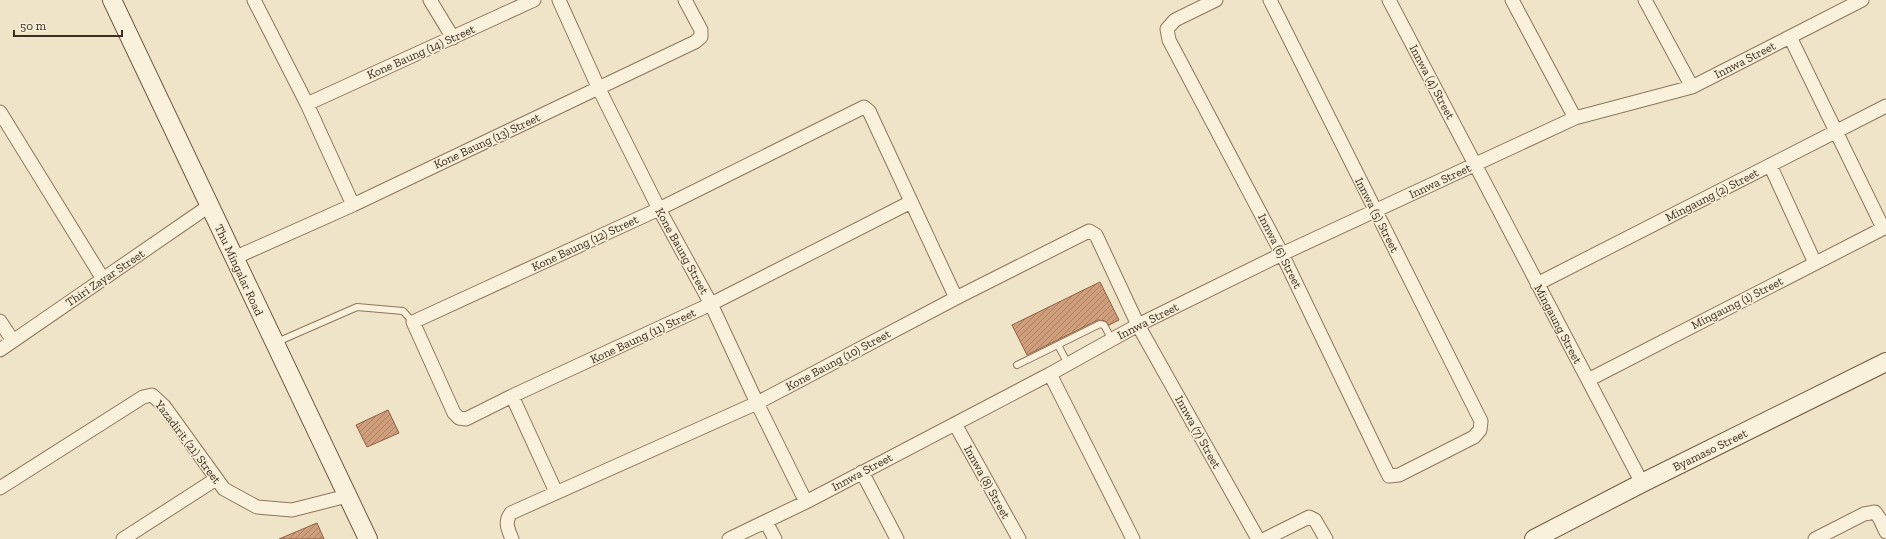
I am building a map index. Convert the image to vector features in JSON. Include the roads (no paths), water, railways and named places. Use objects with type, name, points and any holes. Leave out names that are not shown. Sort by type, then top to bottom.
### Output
[{"type":"main road","name":"Thu Mingalar Road","points":[[112,0],[274,344],[368,539]]},
{"type":"main road","name":"Byamaso Street","points":[[1534,539],[1886,362]]},
{"type":"street","points":[[254,0],[306,104],[353,205]]},
{"type":"street","points":[[430,0],[453,38]]},
{"type":"street","name":"Kone Baung (14) Street","points":[[306,104],[534,0]]},
{"type":"street","name":"Kone Baung Street","points":[[559,0],[599,89],[658,209],[711,304],[757,403],[806,502]]},
{"type":"street","name":"Kone Baung (13) Street","points":[[234,258],[353,205],[695,42],[701,37],[701,30],[685,0]]},
{"type":"street","name":"Innwa (6) Street","points":[[1216,0],[1175,20],[1167,29],[1169,40],[1282,254],[1389,476]]},
{"type":"street","name":"Innwa (5) Street","points":[[1270,0],[1374,211],[1481,421],[1480,430],[1474,436],[1399,475],[1389,476]]},
{"type":"street","name":"Innwa (4) Street","points":[[1389,0],[1475,165]]},
{"type":"street","points":[[1512,0],[1575,118]]},
{"type":"street","points":[[1645,0],[1692,87]]},
{"type":"street","name":"Innwa Street","points":[[729,539],[806,502],[1050,374],[1138,325],[1282,254],[1575,118],[1692,87],[1862,0]]},
{"type":"street","points":[[1790,37],[1836,132],[1885,227]]},
{"type":"street","name":"Mingaung (2) Street","points":[[1537,284],[1886,106]]},
{"type":"street","name":"Kone Baung (12) Street","points":[[412,322],[658,209],[864,107],[870,111],[911,202]]},
{"type":"street","points":[[0,112],[103,279]]},
{"type":"street","name":"Mingaung Street","points":[[1475,165],[1642,484]]},
{"type":"street","points":[[1770,165],[1815,263]]},
{"type":"street","points":[[911,202],[956,298]]},
{"type":"street","name":"Kone Baung (11) Street","points":[[412,322],[454,413],[459,418],[466,420],[512,396],[711,304],[911,202]]},
{"type":"street","name":"Thiri Zayar Street","points":[[0,350],[209,206]]},
{"type":"street","name":"Mingaung (1) Street","points":[[1588,380],[1885,227]]},
{"type":"street","name":"Kone Baung (10) Street","points":[[512,539],[507,527],[506,519],[511,513],[757,403],[956,298],[1089,231],[1096,235],[1138,325]]},
{"type":"street","points":[[0,320],[13,341]]},
{"type":"street","name":"Innwa (7) Street","points":[[1138,325],[1258,539]]},
{"type":"street","points":[[1050,374],[1133,539]]},
{"type":"street","name":"Yazadirit (21) Street","points":[[0,488],[143,397],[152,395],[164,406],[224,489],[257,507],[292,510],[347,496]]},
{"type":"street","points":[[512,396],[556,492]]},
{"type":"street","name":"Innwa (8) Street","points":[[955,424],[1019,539]]},
{"type":"street","points":[[862,472],[897,539]]},
{"type":"street","points":[[123,539],[216,479]]},
{"type":"street","points":[[1815,539],[1864,514],[1874,512],[1880,519],[1886,532]]},
{"type":"street","points":[[1265,539],[1309,517],[1315,520],[1326,539]]},
{"type":"street","points":[[766,522],[775,539]]},
{"type":"lane","points":[[274,344],[357,307],[403,311],[412,322]]},
{"type":"lane","points":[[1017,365],[1100,324],[1104,325],[1112,340]]},
{"type":"lane","points":[[1058,345],[1068,364]]}]
